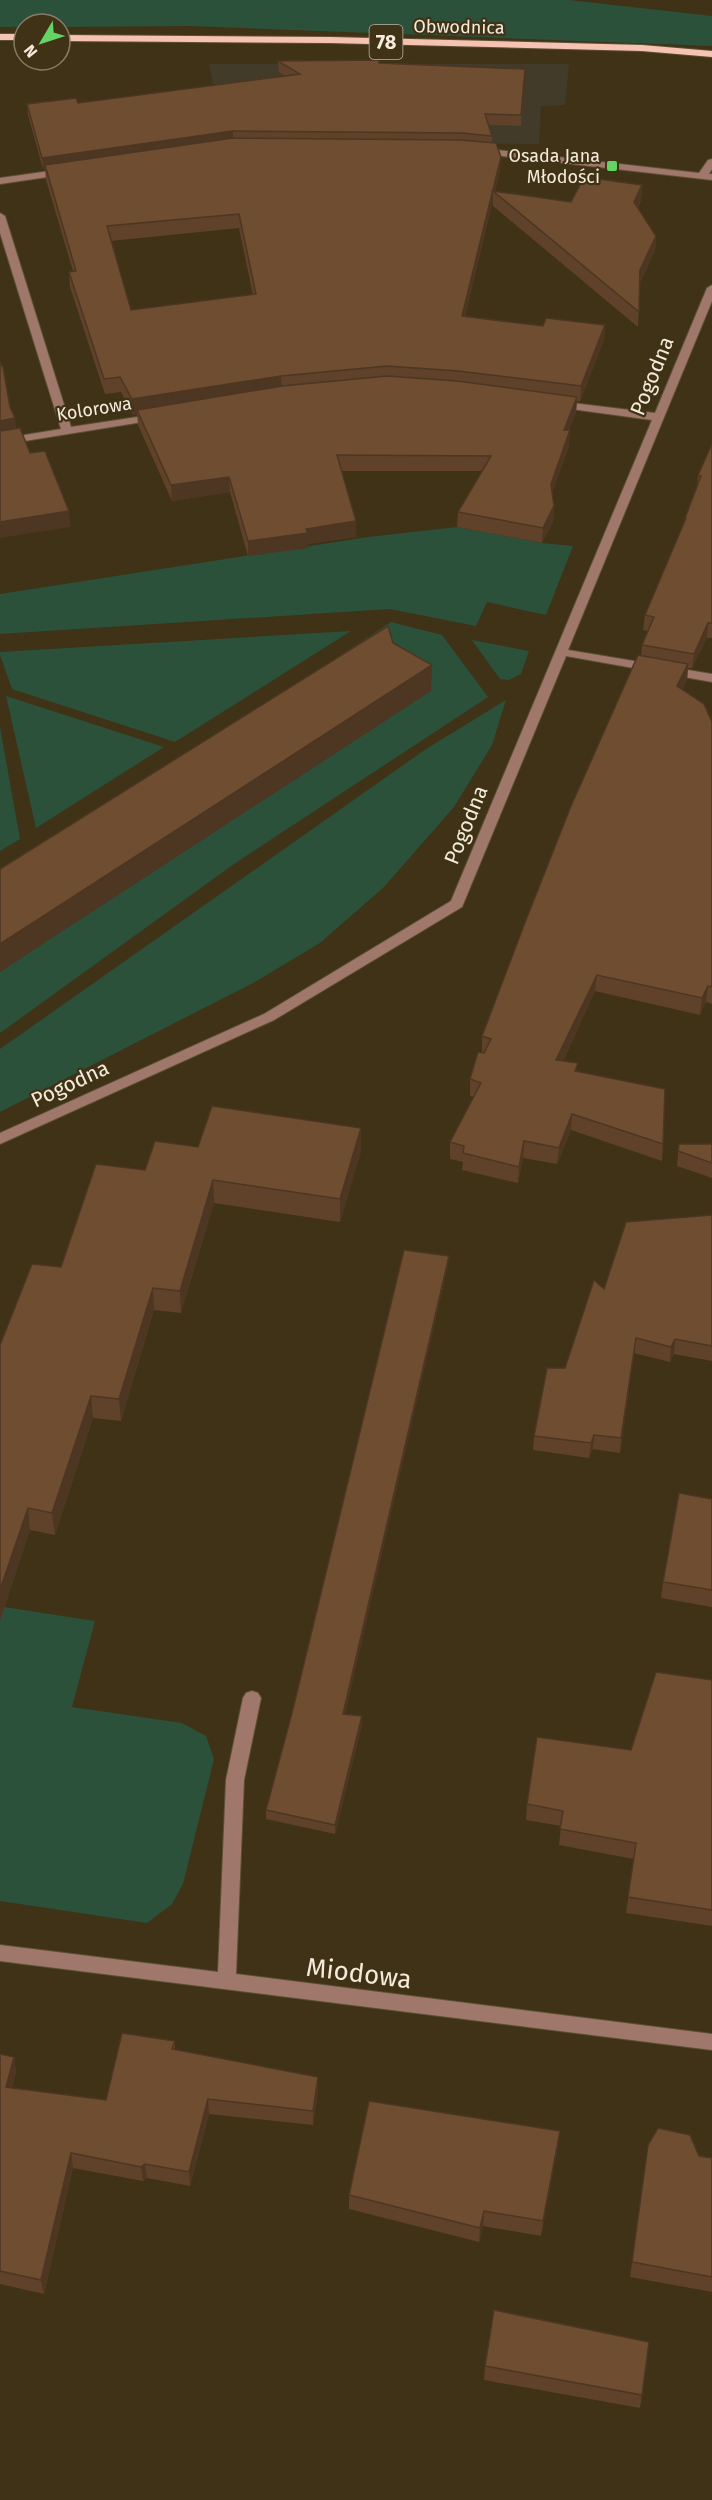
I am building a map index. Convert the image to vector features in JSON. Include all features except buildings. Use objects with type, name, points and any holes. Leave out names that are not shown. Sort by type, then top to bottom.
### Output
[{"type":"main road","name":"Obwodnica","points":[[72,38],[330,40],[642,48],[712,54]]},
{"type":"street","points":[[473,150],[707,177],[712,162]]},
{"type":"street","points":[[0,182],[70,171]]},
{"type":"street","points":[[0,216],[67,431]]},
{"type":"street","name":"Pogodna","points":[[0,1139],[269,1017],[457,904],[712,288]]},
{"type":"street","points":[[538,401],[658,417]]},
{"type":"street","name":"Kolorowa","points":[[0,442],[169,415]]},
{"type":"street","points":[[561,652],[712,678]]},
{"type":"street","points":[[227,1983],[235,1780],[252,1698]]},
{"type":"street","name":"Miodowa","points":[[0,1953],[712,2042]]},
{"type":"shaded area","points":[[209,64],[569,64],[565,105],[541,106],[539,144],[224,142]]},
{"type":"green space","points":[[0,0],[569,0],[712,16],[712,46],[191,26],[72,27],[72,12],[12,12],[12,27],[0,27]]},
{"type":"green space","points":[[457,527],[542,543],[573,546],[546,615],[487,602],[476,626],[390,609],[0,634],[0,594],[368,537]]},
{"type":"green space","points":[[391,622],[442,635],[488,697],[234,864],[0,1033],[0,972],[351,675],[327,664]]},
{"type":"green space","points":[[351,631],[175,742],[12,689],[0,655],[0,652]]},
{"type":"green space","points":[[472,640],[529,651],[521,674],[509,680],[500,679]]},
{"type":"green space","points":[[6,696],[164,747],[36,828]]},
{"type":"green space","points":[[506,700],[492,745],[454,807],[384,887],[320,943],[255,982],[0,1112],[0,1049],[426,749]]},
{"type":"green space","points":[[0,727],[20,839],[0,851]]},
{"type":"green space","points":[[4,1607],[95,1621],[72,1707],[182,1723],[206,1736],[214,1759],[183,1884],[172,1904],[147,1923],[0,1901],[0,1620]]},
{"type":"place","name":"Osada Jana Młodości","points":[[612,166]]}]
